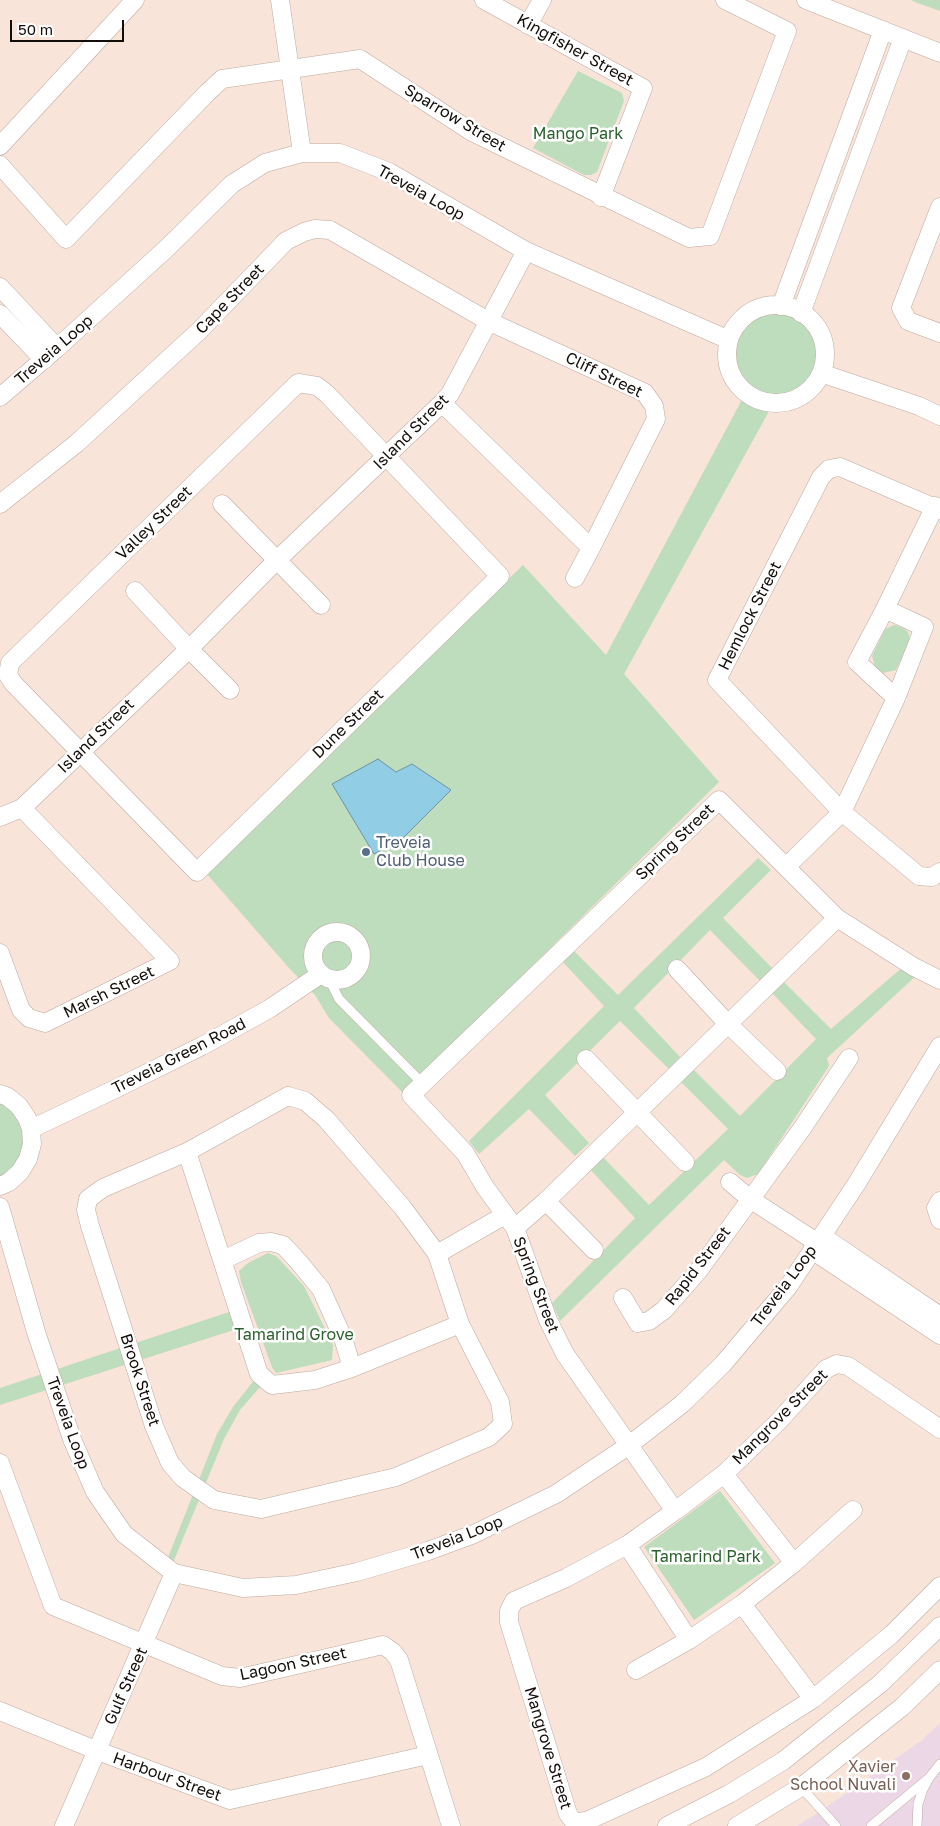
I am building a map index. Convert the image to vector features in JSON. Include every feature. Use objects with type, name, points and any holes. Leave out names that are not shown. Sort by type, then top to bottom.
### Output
[{"type":"street","points":[[0,146],[135,0]]},
{"type":"street","points":[[280,0],[302,152]]},
{"type":"street","name":"Kingfisher Street","points":[[484,0],[643,88],[601,197]]},
{"type":"street","points":[[528,25],[542,0]]},
{"type":"street","name":"Sparrow Street","points":[[0,165],[66,239],[222,79],[360,58],[472,132],[601,197],[689,238],[710,236],[787,30],[725,0]]},
{"type":"street","points":[[806,0],[940,53]]},
{"type":"street","points":[[780,306],[883,30]]},
{"type":"street","points":[[801,313],[903,38]]},
{"type":"street","name":"Treveia Loop","points":[[0,397],[58,348],[167,248],[232,184],[265,163],[302,152],[340,152],[389,172],[526,251],[729,340]]},
{"type":"street","points":[[824,190],[845,196]]},
{"type":"street","points":[[940,208],[901,308],[908,321],[940,334]]},
{"type":"street","name":"Cape Street","points":[[0,504],[77,443],[199,331],[286,241],[304,232],[315,229],[330,230],[488,321]]},
{"type":"street","name":"Island Street","points":[[0,817],[22,808],[188,649],[277,560],[442,403],[450,394],[526,251]]},
{"type":"street","points":[[0,287],[58,348]]},
{"type":"street","points":[[780,306],[801,313],[814,324],[822,339],[824,362],[821,373],[813,386],[802,396],[788,402],[773,403],[758,400],[745,393],[735,382],[729,369],[727,354],[729,340],[734,330],[749,314],[759,309],[780,306]]},
{"type":"street","points":[[0,314],[44,360]]},
{"type":"street","name":"Cliff Street","points":[[488,321],[645,393],[654,406],[656,419],[575,578]]},
{"type":"street","points":[[821,373],[919,406],[940,416]]},
{"type":"street","name":"Valley Street","points":[[81,752],[13,683],[8,675],[10,663],[246,434],[298,384],[317,386],[387,456]]},
{"type":"street","points":[[442,403],[591,548]]},
{"type":"street","name":"Dune Street","points":[[81,752],[197,872],[500,576],[387,456]]},
{"type":"street","name":"Hemlock Street","points":[[937,508],[840,467],[829,469],[821,477],[716,680],[842,812],[919,876],[932,877],[940,872]]},
{"type":"street","points":[[222,504],[321,605]]},
{"type":"street","points":[[896,698],[857,662],[937,508]]},
{"type":"street","points":[[135,591],[188,649],[230,690]]},
{"type":"street","points":[[786,867],[842,812],[896,698],[924,627],[885,609]]},
{"type":"street","name":"Spring Street","points":[[628,1446],[565,1354],[548,1320],[510,1222],[465,1153],[411,1094],[417,1078],[719,800],[837,918],[914,967],[940,980]]},
{"type":"street","name":"Marsh Street","points":[[0,952],[21,1010],[29,1018],[45,1024],[170,961],[22,808]]},
{"type":"street","points":[[437,1254],[510,1222],[546,1200],[837,918]]},
{"type":"street","points":[[677,969],[727,1023],[777,1071]]},
{"type":"street","name":"Treveia Green Road","points":[[29,1124],[113,1090],[202,1046],[269,1009],[322,973]]},
{"type":"street","name":"Treveia Loop","points":[[0,1207],[36,1332],[72,1439],[95,1492],[124,1534],[174,1573],[242,1588],[296,1585],[357,1572],[428,1551],[474,1534],[556,1494],[628,1446],[682,1404],[723,1364],[788,1287],[862,1175],[940,1046]]},
{"type":"street","name":"Rapid Street","points":[[623,1298],[638,1323],[649,1321],[664,1310],[698,1270],[800,1130],[849,1058]]},
{"type":"street","points":[[586,1059],[685,1162]]},
{"type":"street","points":[[0,1094],[8,1097],[19,1106],[29,1124],[32,1144],[28,1159],[20,1172],[9,1182],[0,1186]]},
{"type":"street","name":"Brook Street","points":[[288,1096],[304,1101],[326,1119],[403,1208],[437,1254],[460,1324],[500,1402],[503,1424],[489,1437],[396,1477],[261,1508],[214,1500],[183,1478],[170,1463],[154,1426],[86,1210],[88,1199],[103,1188],[187,1152],[288,1096]]},
{"type":"street","points":[[187,1152],[259,1374],[272,1386],[314,1380],[352,1368],[460,1324]]},
{"type":"street","points":[[730,1182],[750,1199],[817,1243],[940,1316]]},
{"type":"street","points":[[546,1200],[594,1250]]},
{"type":"street","points":[[940,1201],[936,1208],[940,1220]]},
{"type":"street","points":[[223,1260],[258,1243],[271,1242],[283,1245],[321,1289],[343,1338],[352,1368]]},
{"type":"street","points":[[817,1243],[940,1335]]},
{"type":"street","name":"Mangrove Street","points":[[940,1429],[848,1366],[837,1364],[826,1369],[779,1421],[724,1474],[675,1511],[627,1545],[566,1578],[514,1601],[509,1612],[509,1622],[568,1814],[575,1823],[589,1820],[706,1767],[813,1698],[892,1634],[940,1586]]},
{"type":"street","points":[[628,1446],[675,1511]]},
{"type":"street","name":"Lagoon Street","points":[[0,1463],[53,1606],[222,1676],[240,1678],[383,1645],[393,1652],[399,1660],[451,1826]]},
{"type":"street","points":[[724,1474],[794,1563]]},
{"type":"street","points":[[636,1670],[689,1640],[742,1604],[794,1563],[854,1510]]},
{"type":"street","points":[[627,1545],[689,1640]]},
{"type":"street","name":"Gulf Street","points":[[64,1826],[174,1573]]},
{"type":"street","points":[[742,1604],[813,1698]]},
{"type":"street","points":[[667,1826],[729,1794],[782,1761],[881,1683],[940,1626]]},
{"type":"street","points":[[737,1826],[801,1787],[902,1707],[940,1670]]},
{"type":"street","name":"Harbour Street","points":[[0,1710],[98,1751],[230,1800],[428,1755]]},
{"type":"lane","name":"Treveia Green Road","points":[[322,973],[344,1004],[417,1078]]},
{"type":"lane","points":[[871,1826],[929,1778],[940,1764]]},
{"type":"lane","points":[[917,1826],[918,1804],[929,1778]]},
{"type":"lane","points":[[801,1787],[836,1826]]},
{"type":"shaded area","name":"Xavier School Nuvali","points":[[940,1723],[940,1826],[797,1826],[921,1741]]},
{"type":"green space","points":[[911,0],[940,0],[940,11],[915,2]]},
{"type":"green space","name":"Mango Park","points":[[578,71],[622,93],[624,101],[597,172],[591,175],[584,175],[533,148]]},
{"type":"green space","points":[[776,313],[792,316],[805,325],[814,338],[817,354],[814,370],[805,383],[792,392],[776,395],[760,392],[747,383],[738,370],[735,354],[738,338],[747,325],[760,316]]},
{"type":"green space","points":[[745,394],[757,401],[773,404],[624,674],[719,782],[403,1093],[329,1018],[315,995],[206,873],[523,565],[606,655]]},
{"type":"green space","points":[[894,625],[908,632],[910,640],[896,670],[883,673],[875,667],[872,656],[885,629]]},
{"type":"green space","points":[[758,858],[771,870],[723,918],[773,969],[760,981],[710,930],[634,1008],[680,1057],[669,1069],[620,1021],[545,1095],[589,1143],[575,1156],[529,1109],[479,1154],[469,1141],[604,1006],[562,961],[573,950],[618,995]]},
{"type":"green space","points":[[905,965],[918,974],[827,1058],[829,1066],[758,1174],[747,1178],[740,1175],[724,1160],[560,1321],[552,1303],[635,1218],[589,1168],[602,1156],[649,1205],[728,1129],[680,1081],[693,1069],[740,1116],[816,1039],[771,992],[783,981],[831,1029]]},
{"type":"green space","points":[[0,1102],[15,1113],[22,1125],[24,1139],[22,1152],[16,1165],[0,1177]]},
{"type":"green space","name":"Tamarind Grove","points":[[268,1253],[276,1256],[304,1286],[333,1345],[332,1360],[276,1373],[272,1367],[241,1282],[239,1271],[248,1263]]},
{"type":"green space","points":[[238,1309],[243,1327],[0,1405],[0,1388]]},
{"type":"green space","points":[[259,1374],[266,1380],[240,1410],[224,1439],[170,1570],[165,1565],[217,1434],[233,1407]]},
{"type":"green space","name":"Tamarind Park","points":[[720,1491],[775,1563],[694,1620],[644,1547]]},
{"type":"water","points":[[378,759],[396,772],[412,764],[451,790],[401,840],[374,854],[332,784]]},
{"type":"place","name":"Treveia Club House","points":[[366,852]]},
{"type":"place","name":"Xavier School Nuvali","points":[[906,1776]]}]
